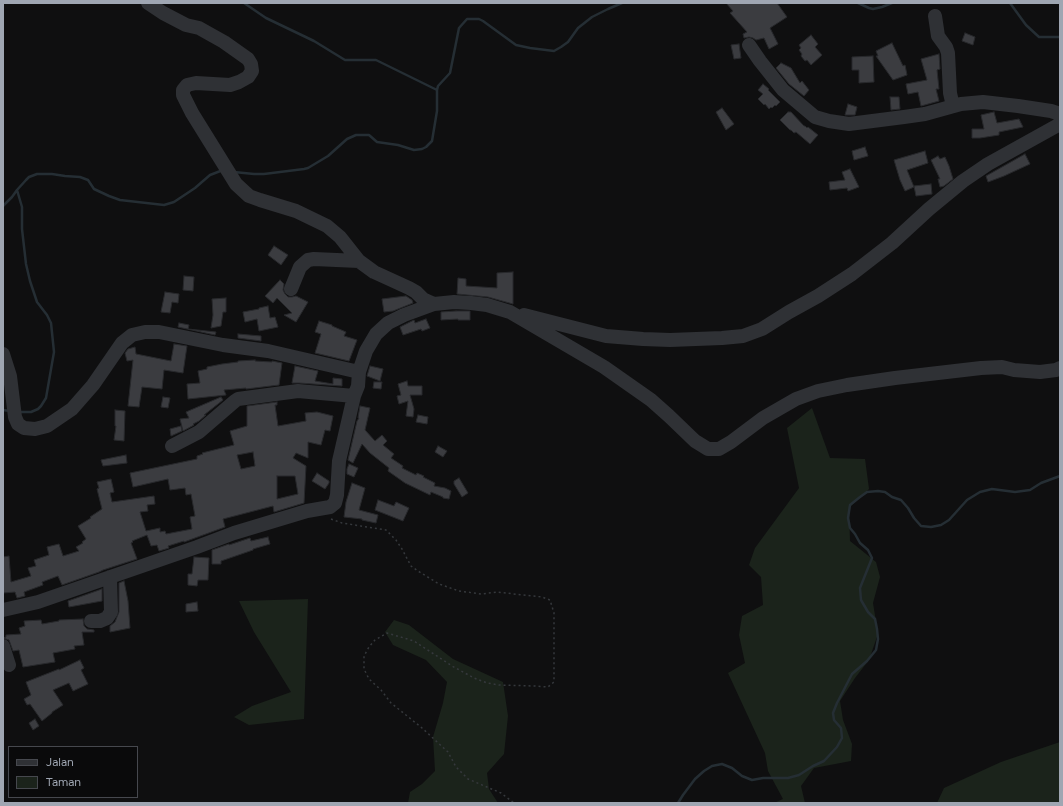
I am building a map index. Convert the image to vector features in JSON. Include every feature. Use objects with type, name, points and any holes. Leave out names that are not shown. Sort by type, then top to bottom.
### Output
[{"type":"street","points":[[148,3],[186,25],[199,28],[224,42],[248,59],[251,64],[252,71],[248,77],[239,82],[230,85],[196,82],[187,85],[183,90],[183,95],[187,104],[236,184],[249,196],[296,211],[326,226],[340,237],[359,262],[374,272],[409,288],[423,299],[434,304]]},
{"type":"street","points":[[935,16],[938,36],[946,47],[948,53],[950,93],[953,106]]},
{"type":"street","points":[[749,45],[760,62],[783,90],[815,117],[829,121],[849,124],[925,114],[953,106],[983,102],[1051,111],[1060,114]]},
{"type":"street","points":[[3,610],[38,602],[234,533],[330,507],[335,503],[338,495],[339,461],[354,396],[358,386],[359,372],[366,351],[376,334],[388,323],[404,315],[434,304],[454,302],[471,303],[487,305],[614,337],[670,340],[743,336],[762,329],[852,274],[892,243],[929,209],[963,181],[988,164],[1060,124]]},
{"type":"street","points":[[291,290],[300,267],[308,260],[314,259],[359,262]]},
{"type":"street","points":[[510,312],[604,367],[651,400],[695,441],[708,449],[719,449],[731,442],[762,418],[796,399],[818,391],[847,385],[974,368],[1002,367],[1014,370],[1040,372],[1060,368]]},
{"type":"street","points":[[3,354],[10,376],[15,417],[18,424],[24,428],[35,429],[47,426],[72,409],[93,385],[122,343],[132,335],[145,332],[159,332],[223,345],[268,351],[359,372]]},
{"type":"street","points":[[172,446],[199,432],[238,399],[298,391],[354,396]]},
{"type":"street","points":[[91,621],[100,621],[107,618],[111,612],[110,577]]},
{"type":"street","points":[[3,646],[9,665]]},
{"type":"path","points":[[322,508],[321,514],[330,519],[342,523],[386,530],[396,540],[411,566],[439,584],[459,591],[481,594],[497,592],[542,597],[550,600],[554,613],[554,682],[548,687],[499,685],[487,683],[452,666],[414,641],[387,633],[375,640],[364,656],[364,669],[369,679],[381,690],[391,703],[422,728],[448,752],[456,767],[468,779],[501,793],[514,803]]},
{"type":"green space","points":[[812,408],[830,458],[865,459],[869,489],[849,508],[850,541],[876,562],[880,577],[873,603],[878,634],[869,660],[840,701],[843,720],[852,744],[851,761],[814,768],[801,786],[805,803],[774,803],[783,799],[768,771],[765,753],[728,673],[745,663],[739,635],[742,616],[763,605],[761,577],[749,565],[755,548],[799,488],[787,428]]},
{"type":"green space","points":[[308,599],[304,719],[249,725],[234,717],[252,706],[291,692],[254,632],[239,601]]},
{"type":"green space","points":[[394,620],[409,625],[453,659],[503,682],[508,716],[504,754],[487,773],[489,789],[498,803],[408,803],[410,792],[422,784],[435,771],[433,737],[443,703],[447,682],[426,660],[393,645],[385,632]]},
{"type":"green space","points":[[1060,742],[1060,803],[937,803],[944,788],[1001,762]]},
{"type":"building","points":[[726,3],[777,3],[787,17],[770,28],[778,44],[769,49],[764,38],[756,40],[749,37],[744,38],[743,34],[747,32],[730,13],[733,11]]},
{"type":"building","points":[[965,33],[975,37],[973,45],[962,41]]},
{"type":"building","points":[[811,35],[818,44],[815,47],[822,55],[811,65],[801,56],[802,54],[799,50],[801,48],[799,45]]},
{"type":"building","points":[[892,43],[903,66],[905,65],[907,75],[893,80],[876,56],[878,56],[876,51]]},
{"type":"building","points":[[739,44],[741,58],[734,59],[731,45]]},
{"type":"building","points":[[939,54],[940,69],[937,70],[939,89],[936,89],[939,101],[921,106],[918,92],[908,94],[906,84],[927,80],[921,59]]},
{"type":"building","points":[[873,56],[874,82],[859,83],[859,70],[852,70],[852,57]]},
{"type":"building","points":[[781,63],[791,68],[800,83],[802,81],[809,90],[804,96],[789,84],[776,68]]},
{"type":"building","points":[[763,84],[780,102],[776,106],[775,105],[769,109],[758,99],[763,94],[758,90]]},
{"type":"building","points":[[890,97],[899,97],[900,109],[891,110]]},
{"type":"building","points":[[848,104],[857,107],[855,115],[845,115]]},
{"type":"building","points":[[722,108],[734,124],[726,130],[716,112]]},
{"type":"building","points":[[788,112],[791,112],[804,126],[807,128],[808,127],[818,135],[810,144],[796,132],[794,133],[790,130],[780,120]]},
{"type":"building","points":[[994,112],[997,123],[1019,119],[1023,127],[999,132],[999,135],[972,138],[972,129],[984,129],[981,115]]},
{"type":"building","points":[[865,147],[868,156],[854,160],[852,151]]},
{"type":"building","points":[[925,151],[928,163],[907,170],[914,187],[905,191],[894,160]]},
{"type":"building","points":[[1025,154],[1030,164],[988,182],[986,176]]},
{"type":"building","points":[[938,156],[940,159],[945,157],[953,179],[944,186],[940,187],[938,179],[940,179],[931,160]]},
{"type":"building","points":[[850,169],[859,187],[848,191],[847,188],[830,190],[829,182],[845,180],[842,172]]},
{"type":"building","points":[[931,184],[932,194],[916,196],[914,186]]},
{"type":"building","points":[[274,246],[288,255],[281,265],[268,255]]},
{"type":"building","points":[[513,272],[513,304],[488,297],[457,294],[458,278],[466,279],[466,286],[497,288],[497,273]]},
{"type":"building","points":[[184,276],[194,277],[193,291],[183,290]]},
{"type":"building","points":[[280,280],[284,284],[283,290],[288,297],[296,296],[308,302],[296,322],[284,315],[292,313],[277,298],[273,303],[265,296]]},
{"type":"building","points":[[165,292],[179,294],[178,303],[172,302],[170,313],[161,312]]},
{"type":"building","points":[[406,296],[412,300],[413,303],[393,311],[384,312],[382,299]]},
{"type":"building","points":[[226,298],[226,312],[223,312],[221,326],[211,328],[213,315],[212,299]]},
{"type":"building","points":[[268,306],[270,318],[275,317],[278,327],[259,331],[257,319],[245,322],[243,312]]},
{"type":"building","points":[[470,311],[470,320],[441,320],[441,312]]},
{"type":"building","points":[[426,319],[430,328],[422,331],[421,329],[403,335],[400,327],[414,320],[415,323]]},
{"type":"building","points":[[319,321],[332,325],[346,332],[344,336],[357,340],[349,361],[315,353],[321,334],[315,332]]},
{"type":"building","points":[[179,323],[189,325],[188,329],[216,332],[215,335],[178,327]]},
{"type":"building","points":[[238,334],[261,336],[261,341],[238,338]]},
{"type":"building","points":[[174,344],[187,346],[183,373],[164,370],[162,389],[142,387],[139,407],[128,406],[133,360],[127,361],[125,353],[128,349],[135,347],[136,354],[171,361]]},
{"type":"building","points":[[255,360],[282,363],[279,385],[224,390],[226,395],[188,399],[187,384],[200,383],[198,371],[207,369],[207,367],[222,364]]},
{"type":"building","points":[[295,366],[318,371],[315,381],[333,384],[333,378],[342,379],[342,386],[292,383]]},
{"type":"building","points":[[370,366],[383,369],[380,381],[367,376]]},
{"type":"building","points":[[407,381],[408,386],[422,386],[422,395],[410,395],[414,409],[413,417],[406,416],[408,401],[399,404],[397,396],[401,395],[398,384]]},
{"type":"building","points":[[374,382],[382,382],[381,389],[373,388]]},
{"type":"building","points":[[163,397],[170,398],[168,408],[161,407]]},
{"type":"building","points":[[221,397],[223,400],[204,415],[206,415],[199,421],[193,424],[194,425],[183,431],[180,419],[189,418],[186,412]]},
{"type":"building","points":[[277,402],[277,405],[275,405],[278,426],[306,421],[305,413],[317,412],[333,416],[330,431],[325,430],[321,445],[308,442],[308,458],[296,453],[293,458],[306,466],[304,503],[274,512],[273,506],[223,519],[225,527],[184,542],[168,546],[169,548],[159,551],[157,545],[151,546],[147,535],[132,541],[133,542],[131,543],[137,559],[62,585],[58,576],[42,582],[43,585],[24,592],[25,596],[17,598],[15,592],[3,593],[3,557],[9,556],[11,582],[31,576],[28,568],[36,566],[34,560],[49,555],[47,547],[59,544],[63,556],[79,551],[76,547],[83,543],[82,542],[86,539],[78,526],[102,509],[97,489],[99,488],[97,482],[111,479],[114,492],[110,493],[112,502],[154,496],[155,504],[147,505],[148,511],[140,512],[146,531],[160,528],[160,532],[165,531],[166,534],[192,529],[190,517],[195,516],[191,494],[186,495],[185,488],[170,490],[168,479],[133,487],[130,473],[197,459],[197,456],[203,454],[202,453],[234,445],[230,431],[247,426],[247,406]],"holes":[[[253,452],[255,466],[241,469],[237,455]],[[277,476],[295,476],[298,494],[277,499]]]},
{"type":"building","points":[[360,406],[370,408],[365,430],[375,441],[382,435],[387,441],[383,445],[394,454],[391,458],[403,466],[402,468],[416,475],[417,473],[424,476],[423,477],[435,483],[434,486],[451,491],[449,499],[443,498],[431,492],[430,495],[405,483],[388,471],[389,468],[370,453],[362,444],[353,463],[348,460],[359,418]]},
{"type":"building","points":[[115,410],[125,411],[124,441],[114,440],[116,426]]},
{"type":"building","points":[[418,415],[428,417],[427,424],[416,422]]},
{"type":"building","points":[[181,426],[182,431],[171,436],[170,429]]},
{"type":"building","points":[[438,446],[447,451],[443,457],[435,452]]},
{"type":"building","points":[[126,455],[127,463],[103,466],[101,460]]},
{"type":"building","points":[[349,464],[358,468],[354,477],[347,474]]},
{"type":"building","points":[[317,473],[329,481],[325,489],[312,481]]},
{"type":"building","points":[[459,478],[468,493],[462,497],[454,484],[454,481]]},
{"type":"building","points":[[352,483],[365,488],[359,510],[378,515],[376,523],[362,519],[344,517],[346,502]]},
{"type":"building","points":[[378,500],[394,506],[396,502],[409,508],[403,521],[375,510]]},
{"type":"building","points":[[268,537],[270,544],[221,561],[221,564],[212,564],[212,550],[250,538],[251,541]]},
{"type":"building","points":[[194,557],[209,558],[208,580],[198,580],[197,586],[188,585],[188,574],[192,574]]},
{"type":"building","points":[[124,581],[128,601],[130,628],[110,632],[110,626],[115,622],[119,612],[119,583]]},
{"type":"building","points":[[102,589],[102,601],[69,607],[68,601]]},
{"type":"building","points":[[197,602],[198,611],[186,612],[186,604]]},
{"type":"building","points":[[83,619],[84,626],[87,629],[94,630],[94,632],[82,632],[84,645],[74,646],[75,649],[53,653],[55,662],[23,667],[19,650],[13,651],[9,640],[3,638],[6,637],[6,635],[21,634],[19,628],[25,626],[24,621],[41,620],[42,624],[59,620]]},
{"type":"building","points":[[80,660],[84,668],[81,670],[88,684],[73,691],[69,683],[53,690],[63,705],[42,721],[30,704],[27,705],[24,699],[31,695],[26,682],[59,670]]},
{"type":"building","points":[[35,719],[39,726],[33,730],[29,723]]},
{"type":"waterway","points":[[244,3],[266,18],[314,41],[345,60],[376,60],[437,90]]},
{"type":"waterway","points":[[234,172],[264,174],[308,168],[328,156],[347,139],[356,135],[369,135],[377,142],[398,145],[414,150],[422,149],[432,141],[437,111],[438,86],[450,73],[459,28],[467,19],[479,19],[483,21],[516,45],[554,51],[568,42],[578,28],[592,17],[622,3]]},
{"type":"waterway","points":[[858,3],[873,9],[892,3]]},
{"type":"waterway","points":[[1010,3],[1026,25],[1039,37],[1060,37]]},
{"type":"waterway","points":[[3,206],[29,177],[37,174],[80,177],[88,180],[94,189],[120,200],[164,205],[174,202],[195,188],[210,175],[223,170]]},
{"type":"waterway","points":[[17,190],[22,207],[22,229],[26,264],[37,302],[51,323],[54,352],[46,398],[38,409],[31,412],[19,412]]},
{"type":"waterway","points":[[3,410],[10,411]]},
{"type":"waterway","points":[[678,803],[695,779],[712,766],[722,764],[752,780],[763,778],[788,778],[799,775],[824,761],[837,747],[842,738],[841,728],[834,720],[833,713],[852,674],[867,661],[876,650],[878,639],[875,619],[868,612],[861,600],[860,588],[872,558],[868,550],[860,543],[850,528],[848,518],[850,505],[867,492],[885,492],[892,497],[901,500],[921,526],[931,527],[941,525],[949,520],[967,500],[980,492],[992,489],[1015,492],[1030,490],[1041,483],[1060,476]]}]
